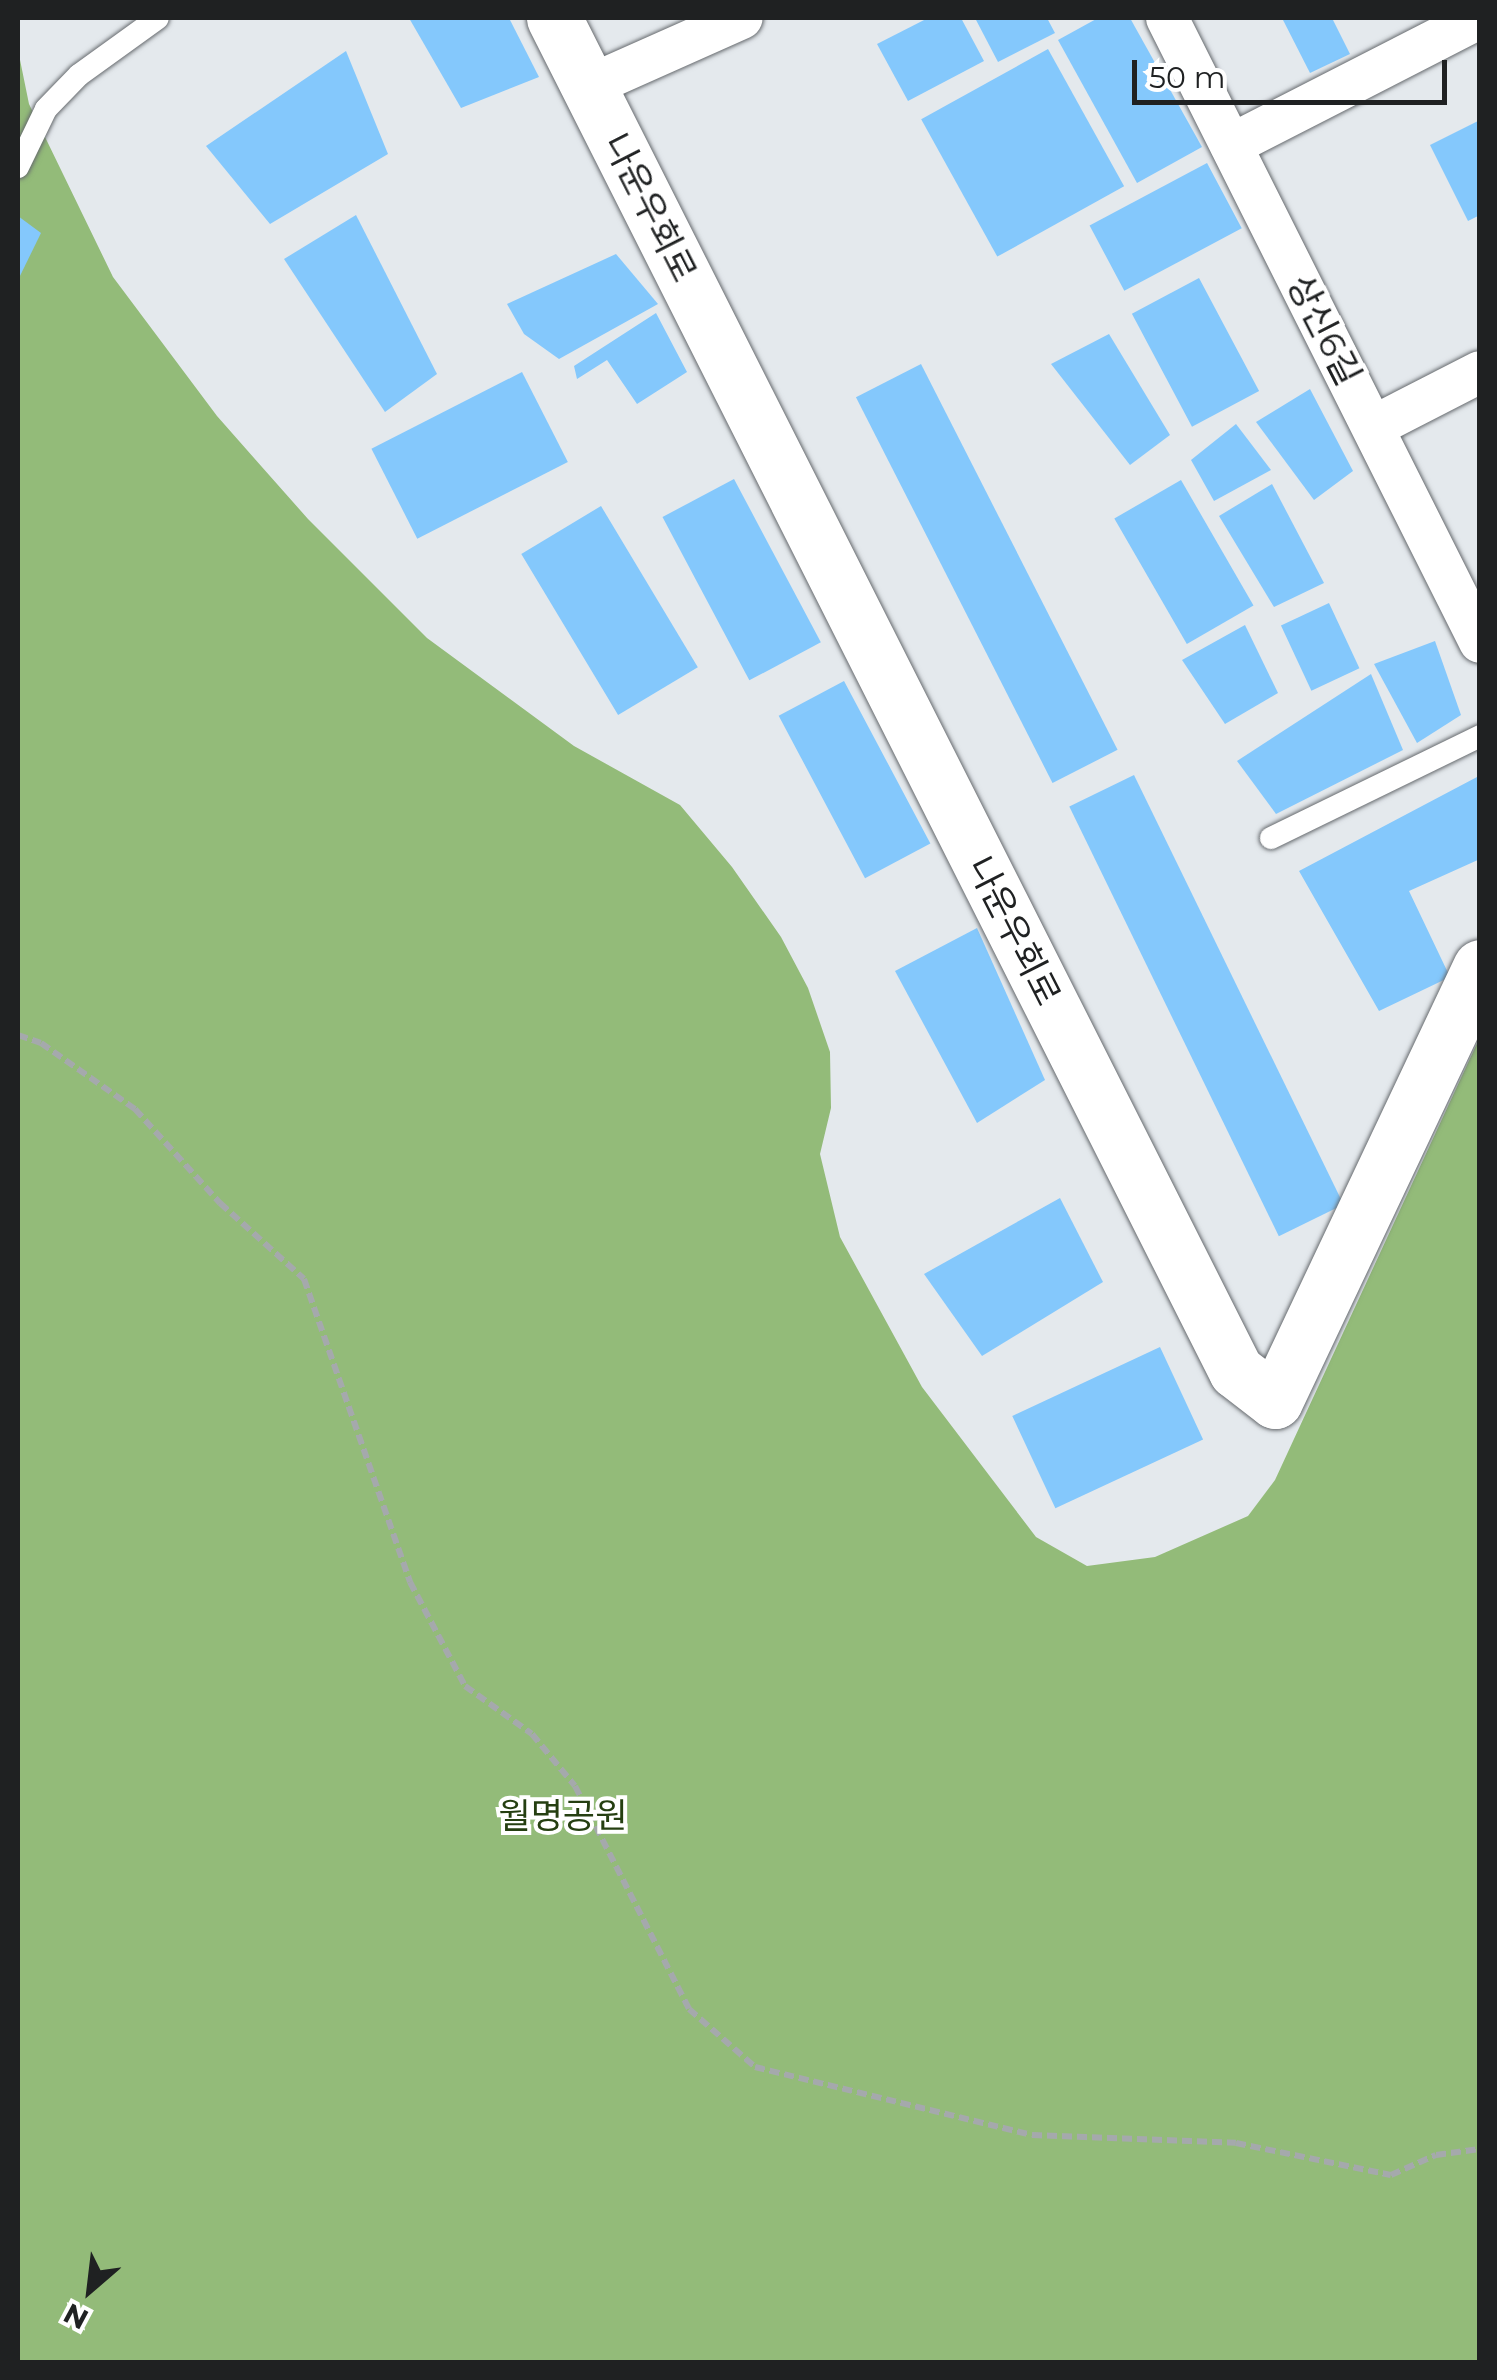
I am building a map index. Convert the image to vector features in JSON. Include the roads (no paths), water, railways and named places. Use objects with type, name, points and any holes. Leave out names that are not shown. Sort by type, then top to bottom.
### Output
[{"type":"street","name":"나운우회로","points":[[554,18],[1236,1371],[1275,1401],[1480,966]]},
{"type":"street","points":[[589,86],[742,18]]},
{"type":"street","name":"상신6길","points":[[1168,18],[1480,642]]},
{"type":"street","points":[[1231,145],[1479,18]]},
{"type":"street","points":[[1373,427],[1480,372]]},
{"type":"lane","points":[[18,168],[46,108],[79,76],[158,18]]},
{"type":"lane","points":[[1271,838],[1480,736]]},
{"type":"park label","name":"월명공원","points":[[563,1816]]}]
